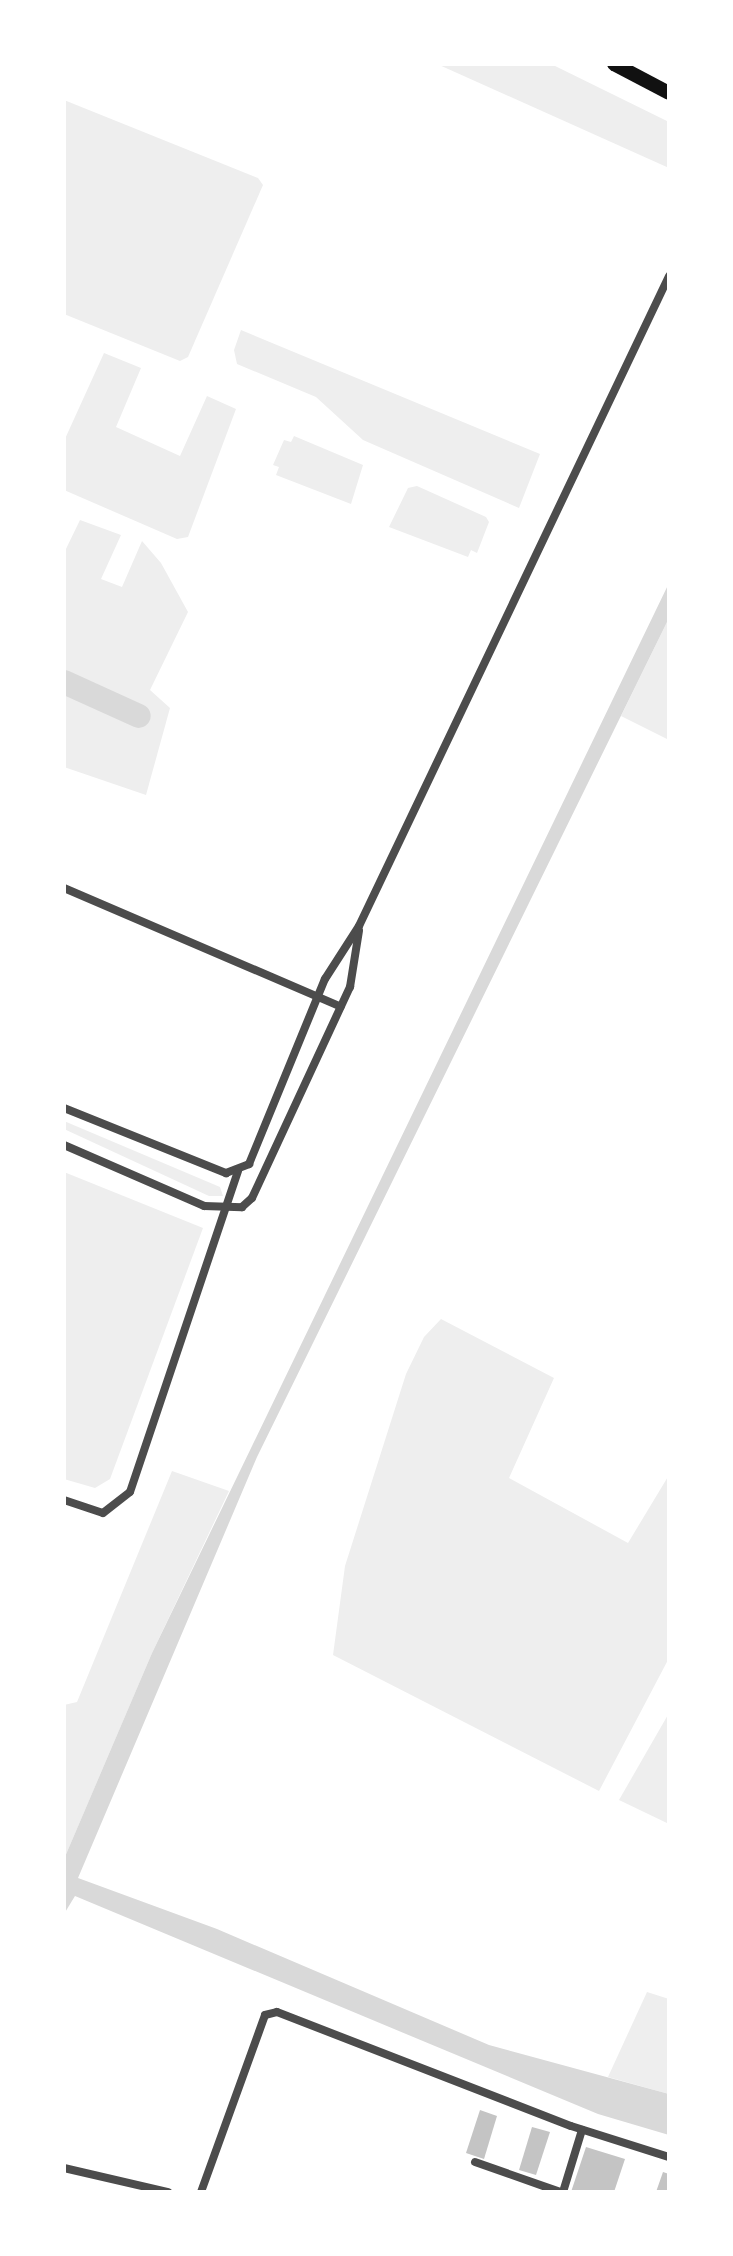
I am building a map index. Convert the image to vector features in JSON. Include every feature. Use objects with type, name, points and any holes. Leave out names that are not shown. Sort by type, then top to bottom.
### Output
[{"type":"main road","points":[[614,64],[669,93]]},
{"type":"street","points":[[64,1108],[226,1173],[238,1171],[249,1164],[317,998],[359,926],[669,276]]},
{"type":"street","points":[[64,888],[341,1007]]},
{"type":"street","points":[[64,1145],[204,1206],[225,1210],[242,1207],[252,1198],[350,987],[359,926]]},
{"type":"street","points":[[64,1500],[103,1513],[130,1492],[238,1171]]},
{"type":"street","points":[[201,2192],[265,2015],[277,2012],[582,2130],[669,2157]]},
{"type":"street","points":[[475,2162],[562,2192],[582,2130]]},
{"type":"street","points":[[64,2168],[168,2192]]},
{"type":"shaded area","points":[[437,64],[551,64],[669,122],[669,168]]},
{"type":"shaded area","points":[[64,100],[258,178],[263,185],[188,357],[180,361],[64,314]]},
{"type":"shaded area","points":[[241,330],[540,454],[519,508],[363,440],[316,397],[237,364],[234,350]]},
{"type":"shaded area","points":[[104,353],[141,368],[116,427],[180,456],[207,396],[236,409],[188,537],[177,539],[64,490],[64,441]]},
{"type":"shaded area","points":[[294,436],[363,465],[351,504],[276,475],[279,467],[273,465],[284,440],[291,442]]},
{"type":"shaded area","points":[[417,486],[486,517],[489,522],[477,553],[471,550],[468,557],[389,527],[408,488]]},
{"type":"shaded area","points":[[80,520],[121,535],[101,579],[122,587],[142,541],[161,563],[188,612],[150,690],[170,708],[146,795],[64,767],[64,553]]},
{"type":"shaded area","points":[[669,583],[669,618],[257,1457],[78,1878],[217,1929],[489,2045],[669,2094],[669,2135],[598,2114],[75,1896],[64,1914],[64,1859],[152,1653]]},
{"type":"shaded area","points":[[669,618],[669,740],[621,716]]},
{"type":"shaded area","points":[[64,1121],[220,1187],[223,1196],[209,1196],[64,1129]]},
{"type":"shaded area","points":[[64,1172],[203,1228],[110,1479],[95,1488],[64,1479]]},
{"type":"shaded area","points":[[441,1319],[554,1378],[509,1478],[628,1543],[669,1475],[669,1658],[599,1791],[333,1655],[345,1566],[406,1374],[424,1337]]},
{"type":"shaded area","points":[[172,1471],[229,1491],[152,1653],[64,1859],[64,1705],[77,1702]]},
{"type":"shaded area","points":[[669,1713],[669,1824],[619,1800]]},
{"type":"shaded area","points":[[647,1992],[669,1999],[669,2094],[608,2077]]},
{"type":"building","points":[[480,2110],[497,2116],[484,2159],[466,2153]]},
{"type":"building","points":[[532,2127],[550,2132],[536,2175],[519,2170]]},
{"type":"building","points":[[586,2147],[625,2159],[614,2192],[571,2192]]},
{"type":"building","points":[[663,2172],[669,2174],[669,2192],[656,2192]]},
{"type":"waterway","points":[[64,682],[139,716]]}]
